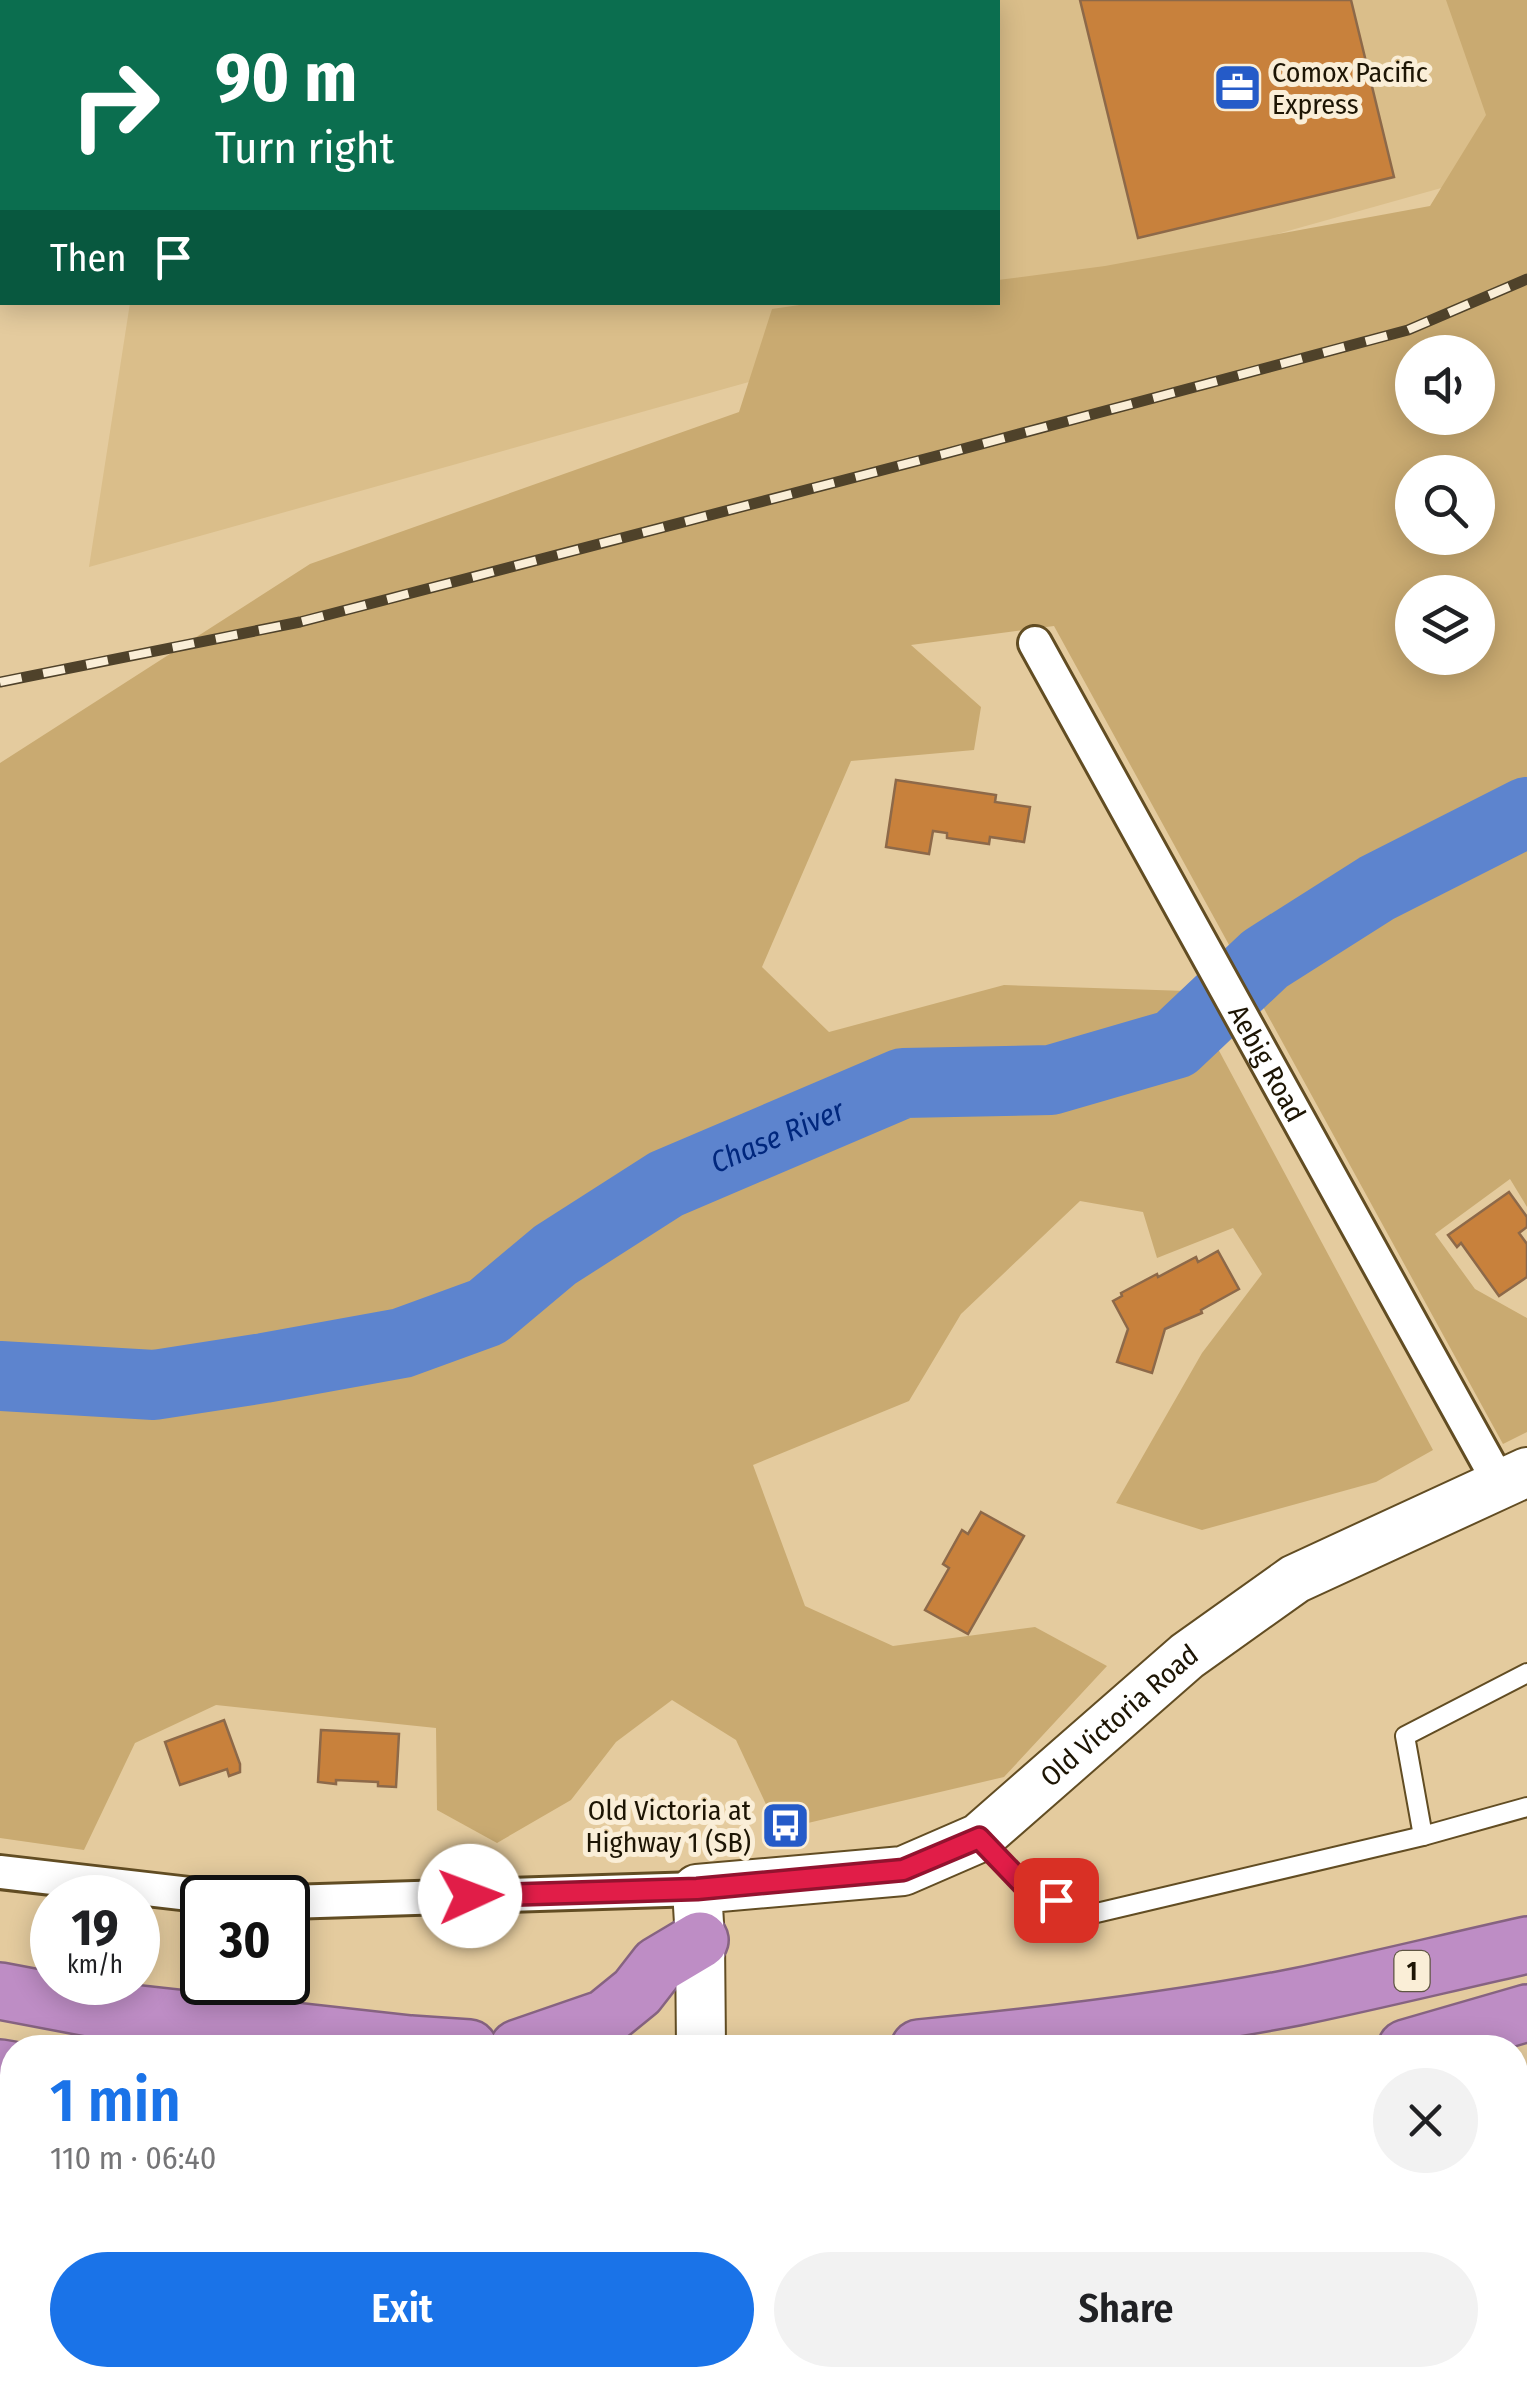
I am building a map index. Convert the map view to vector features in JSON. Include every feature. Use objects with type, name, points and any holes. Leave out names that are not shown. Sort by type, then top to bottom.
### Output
[{"type":"highway","points":[[555,2035],[604,2018],[637,1992],[699,1915]]},
{"type":"highway","name":"1","points":[[1038,2035],[1297,1996],[1527,1945]]},
{"type":"highway","points":[[0,1991],[95,2009],[329,2035]]},
{"type":"highway","points":[[1452,2035],[1527,2014]]},
{"type":"street","name":"Aebig Road","points":[[1035,644],[1514,1478]]},
{"type":"street","name":"Old Victoria Road","points":[[310,1903],[699,1915],[903,1870],[979,1838],[1187,1656],[1295,1580],[1514,1478]]},
{"type":"street","points":[[0,1872],[180,1893]]},
{"type":"street","points":[[699,1915],[701,2035]]},
{"type":"lane","points":[[1422,1836],[1405,1736],[1527,1673]]},
{"type":"lane","points":[[979,1838],[1024,1885],[1088,1915],[1422,1836],[1527,1806]]},
{"type":"shaded area","points":[[1000,0],[1471,0],[1527,164],[89,567],[130,305],[1000,305]]},
{"type":"shaded area","points":[[1446,0],[1527,0],[1527,1207],[1510,1179],[1435,1234],[1475,1289],[1527,1318],[1527,1432],[1503,1444],[1054,626],[911,645],[981,707],[974,750],[851,761],[762,967],[829,1032],[1004,985],[1187,991],[1433,1450],[1376,1482],[1202,1530],[1116,1503],[1202,1353],[1262,1274],[1233,1228],[1157,1258],[1143,1212],[1080,1201],[961,1314],[909,1401],[753,1465],[805,1606],[893,1646],[1035,1627],[1107,1666],[1004,1777],[778,1830],[736,1740],[672,1700],[616,1742],[571,1800],[497,1843],[437,1810],[436,1728],[216,1705],[135,1743],[84,1850],[0,1838],[0,763],[310,564],[739,412],[772,309],[799,305],[1000,305],[1000,280],[1105,266],[1430,206],[1486,115]]},
{"type":"building","name":"Comox Pacific Express","points":[[1080,0],[1351,0],[1394,177],[1138,238]]},
{"type":"building","points":[[896,780],[996,795],[995,802],[1030,807],[1024,842],[990,837],[989,844],[947,838],[947,833],[933,831],[929,854],[886,847]]},
{"type":"building","points":[[1509,1192],[1527,1217],[1527,1227],[1519,1233],[1527,1244],[1527,1277],[1499,1296],[1461,1243],[1457,1247],[1448,1235]]},
{"type":"building","points":[[1218,1251],[1239,1289],[1201,1310],[1202,1313],[1165,1329],[1152,1373],[1117,1362],[1128,1329],[1113,1301],[1157,1274],[1158,1277],[1196,1257],[1198,1262]]},
{"type":"building","points":[[981,1512],[1024,1536],[968,1634],[925,1610],[949,1568],[943,1564],[962,1530],[968,1534]]},
{"type":"building","points":[[224,1720],[240,1772],[229,1776],[227,1769],[180,1785],[165,1742]]},
{"type":"building","points":[[321,1730],[399,1734],[396,1787],[378,1786],[378,1782],[318,1782]]},
{"type":"waterway","name":"Chase River","points":[[0,1376],[154,1385],[402,1343],[487,1312],[555,1255],[666,1184],[903,1083],[1051,1080],[1175,1044],[1265,959],[1377,888],[1527,812]]},
{"type":"railway","points":[[0,682],[300,622],[944,454],[1408,330],[1527,279]]},
{"type":"place","name":"Comox Pacific Express","points":[[1237,88]]},
{"type":"place","name":"Old Victoria at Highway 1 (SB)","points":[[786,1826]]},
{"type":"route","points":[[470,1896],[697,1889],[903,1870],[979,1838],[1024,1885],[1056,1900]]}]
